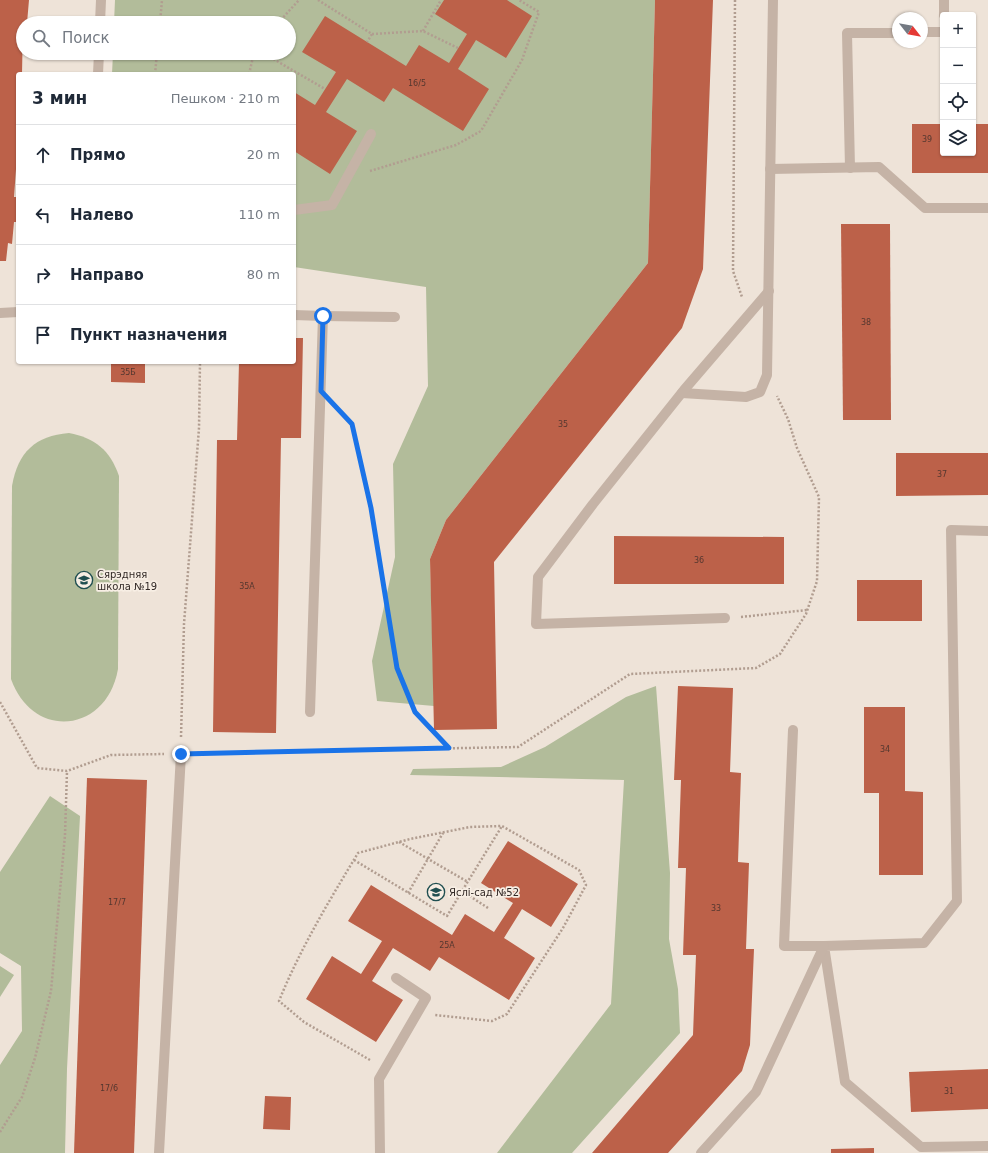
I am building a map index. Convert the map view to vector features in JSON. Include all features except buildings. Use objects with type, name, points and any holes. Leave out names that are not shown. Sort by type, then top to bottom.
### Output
[{"type":"lane","points":[[100,16],[101,0]]},
{"type":"lane","points":[[682,393],[746,397],[760,392],[767,375],[773,0]]},
{"type":"lane","points":[[944,0],[944,12]]},
{"type":"lane","points":[[850,168],[847,33],[892,32]]},
{"type":"lane","points":[[928,32],[940,32]]},
{"type":"lane","points":[[98,72],[99,60]]},
{"type":"lane","points":[[296,210],[332,205],[371,134]]},
{"type":"lane","points":[[770,169],[879,167],[925,208],[988,208]]},
{"type":"lane","points":[[725,618],[536,624],[538,577],[593,504],[682,393],[769,291]]},
{"type":"lane","points":[[0,313],[16,312]]},
{"type":"lane","points":[[296,315],[395,317]]},
{"type":"lane","points":[[310,712],[323,316]]},
{"type":"lane","points":[[792,730],[784,946],[924,943],[957,901],[952,530],[988,531]]},
{"type":"lane","points":[[159,1153],[181,754]]},
{"type":"lane","points":[[824,946],[845,1082],[921,1148],[933,1150],[988,1146]]},
{"type":"lane","points":[[700,1153],[756,1092],[824,946]]},
{"type":"lane","points":[[380,1153],[379,1079],[426,998],[396,978]]},
{"type":"path","points":[[161,16],[162,0]]},
{"type":"path","points":[[284,16],[299,0]]},
{"type":"path","points":[[318,0],[372,34],[423,31],[458,48]]},
{"type":"path","points":[[423,31],[441,0]]},
{"type":"path","points":[[347,179],[456,145],[481,131],[522,60],[539,12],[519,0]]},
{"type":"path","points":[[735,0],[733,271],[748,315]]},
{"type":"path","points":[[367,42],[372,34]]},
{"type":"path","points":[[155,72],[156,60]]},
{"type":"path","points":[[249,72],[252,60]]},
{"type":"path","points":[[275,60],[296,72]]},
{"type":"path","points":[[296,72],[325,89]]},
{"type":"path","points":[[181,754],[184,624],[199,428],[200,364]]},
{"type":"path","points":[[0,702],[37,768],[67,771],[111,755],[518,747],[630,674],[756,668],[780,654],[807,610],[817,581],[819,497],[797,448],[788,419],[767,375]]},
{"type":"path","points":[[321,391],[352,424],[371,508],[397,668],[415,712],[449,748]]},
{"type":"path","points":[[725,618],[807,610]]},
{"type":"path","points":[[0,1132],[22,1097],[34,1058],[51,991],[65,835],[67,771]]},
{"type":"path","points":[[354,860],[447,916],[502,826]]},
{"type":"path","points":[[386,1069],[304,1022],[279,1001],[292,968],[358,853],[399,842],[470,827],[502,826],[579,870],[586,885],[563,928],[507,1014],[492,1020],[417,1014]]},
{"type":"path","points":[[408,893],[444,832]]},
{"type":"path","points":[[399,842],[468,882]]},
{"type":"path","points":[[462,891],[488,908]]},
{"type":"green space","points":[[115,0],[655,0],[648,263],[446,520],[430,559],[434,706],[377,701],[372,661],[395,557],[393,464],[428,386],[426,287],[296,267],[296,72],[112,72],[113,60],[296,60],[296,16],[114,16]]},
{"type":"green space","points":[[69,433],[87,438],[106,452],[119,476],[118,669],[111,690],[100,706],[85,717],[69,721],[52,720],[35,713],[21,699],[11,679],[12,486],[19,464],[30,448],[47,438]]},
{"type":"green space","points":[[656,686],[670,873],[669,939],[678,989],[680,1033],[572,1153],[497,1153],[611,1004],[624,780],[410,775],[413,769],[501,767],[545,747],[626,697]]},
{"type":"green space","points":[[50,796],[80,816],[67,1069],[65,1153],[0,1153],[0,1065],[22,1031],[21,966],[0,953],[0,872]]},
{"type":"green space","points":[[0,966],[14,975],[0,997]]},
{"type":"place","name":"Сярэдняя школа №19","points":[[84,580]]},
{"type":"place","name":"Яслі-сад №52","points":[[436,892]]},
{"type":"route","points":[[181,754],[449,748],[415,712],[397,668],[371,508],[352,424],[321,391],[323,316]]}]
